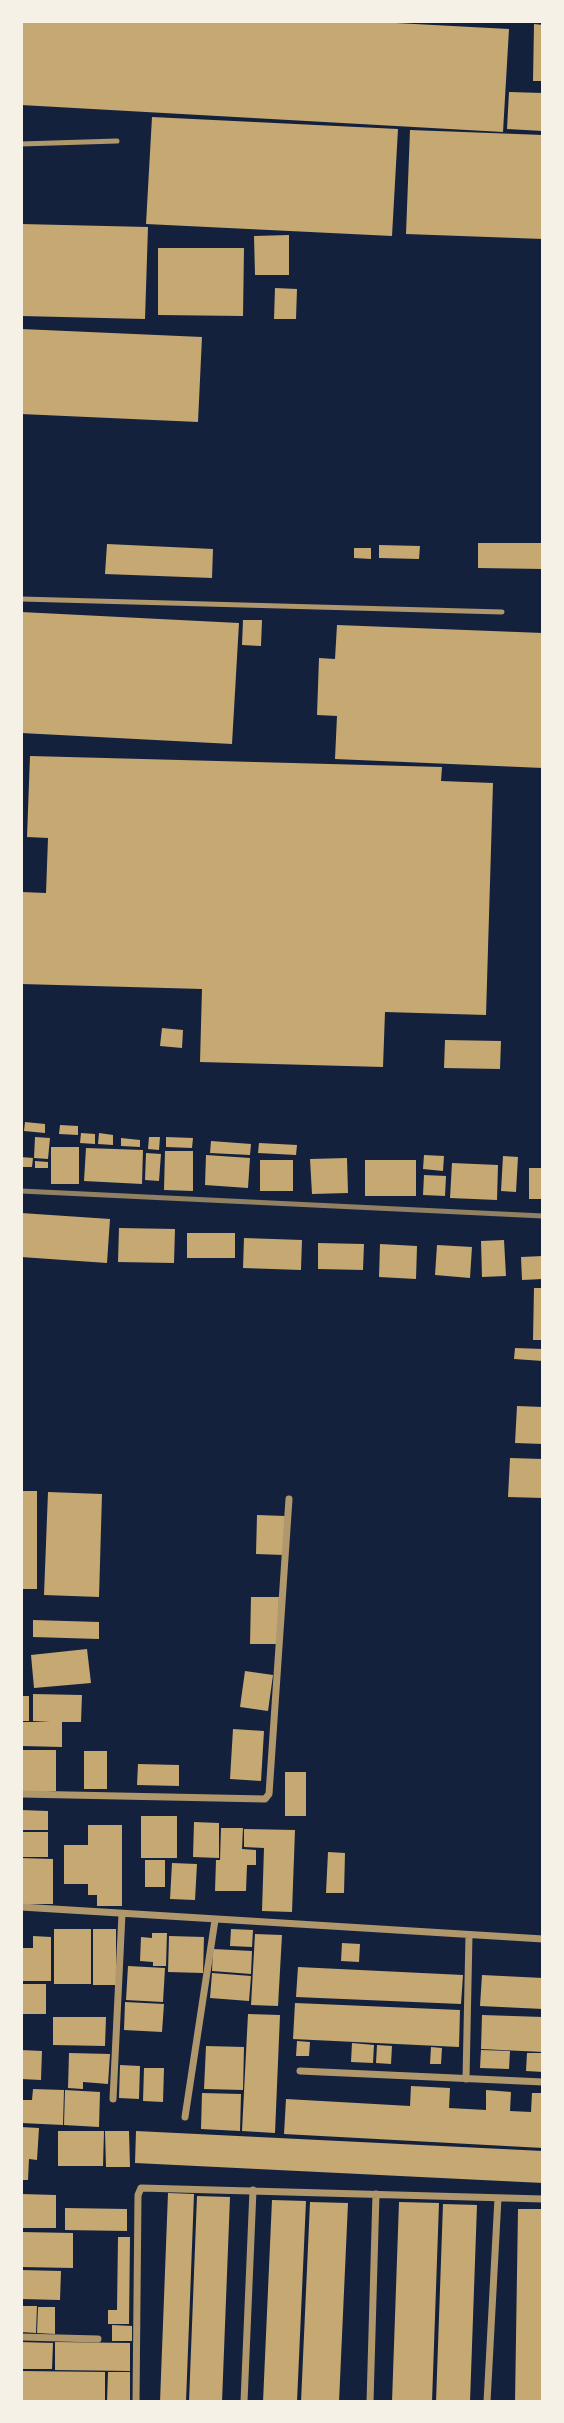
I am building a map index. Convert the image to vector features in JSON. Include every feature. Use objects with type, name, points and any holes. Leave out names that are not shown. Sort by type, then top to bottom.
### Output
[{"type":"street","points":[[21,1794],[265,1799],[269,1794],[289,1499]]},
{"type":"street","points":[[21,1907],[543,1939]]},
{"type":"street","points":[[113,2099],[122,1914]]},
{"type":"street","points":[[185,2117],[215,1920]]},
{"type":"street","points":[[466,2079],[469,1935]]},
{"type":"street","points":[[300,2071],[543,2082]]},
{"type":"street","points":[[136,2402],[140,2190],[149,2187],[543,2199]]},
{"type":"street","points":[[244,2402],[253,2190]]},
{"type":"street","points":[[370,2402],[376,2194]]},
{"type":"street","points":[[487,2402],[498,2198]]},
{"type":"street","points":[[21,2337],[98,2339]]},
{"type":"lane","points":[[21,144],[117,141]]},
{"type":"lane","points":[[21,599],[502,612]]},
{"type":"building","points":[[21,21],[358,21],[509,29],[503,132],[21,105]]},
{"type":"building","points":[[534,24],[543,25],[543,81],[533,81]]},
{"type":"building","points":[[509,92],[543,93],[543,131],[507,129]]},
{"type":"building","points":[[152,117],[398,129],[392,236],[146,224]]},
{"type":"building","points":[[410,130],[543,135],[543,239],[406,234]]},
{"type":"building","points":[[21,224],[148,227],[145,319],[21,316]]},
{"type":"building","points":[[289,235],[289,275],[255,275],[254,236]]},
{"type":"building","points":[[158,248],[244,248],[243,316],[158,315]]},
{"type":"building","points":[[275,288],[297,289],[296,319],[274,319]]},
{"type":"building","points":[[21,329],[202,337],[198,422],[21,414]]},
{"type":"building","points":[[478,543],[543,543],[543,569],[478,568]]},
{"type":"building","points":[[107,544],[213,549],[212,578],[105,574]]},
{"type":"building","points":[[379,545],[420,546],[419,559],[379,558]]},
{"type":"building","points":[[354,548],[371,548],[371,559],[354,558]]},
{"type":"building","points":[[21,612],[239,623],[232,744],[21,733]]},
{"type":"building","points":[[243,620],[262,620],[261,646],[242,645]]},
{"type":"building","points":[[337,625],[543,633],[543,768],[335,759],[337,716],[317,715],[319,658],[335,659]]},
{"type":"building","points":[[30,756],[442,767],[441,781],[493,783],[486,1015],[385,1012],[383,1067],[200,1062],[202,989],[21,984],[21,892],[46,893],[48,838],[27,837]]},
{"type":"building","points":[[162,1028],[183,1030],[182,1048],[160,1046]]},
{"type":"building","points":[[445,1040],[501,1041],[500,1069],[444,1068]]},
{"type":"building","points":[[25,1122],[45,1124],[45,1133],[24,1131]]},
{"type":"building","points":[[60,1125],[78,1126],[78,1135],[59,1134]]},
{"type":"building","points":[[81,1133],[95,1134],[95,1144],[80,1143]]},
{"type":"building","points":[[99,1133],[113,1135],[113,1145],[98,1144]]},
{"type":"building","points":[[35,1137],[50,1138],[48,1159],[34,1158]]},
{"type":"building","points":[[149,1137],[160,1137],[159,1150],[148,1149]]},
{"type":"building","points":[[166,1137],[193,1138],[192,1148],[166,1147]]},
{"type":"building","points":[[121,1138],[140,1140],[140,1147],[121,1146]]},
{"type":"building","points":[[211,1141],[251,1144],[250,1155],[210,1153]]},
{"type":"building","points":[[259,1143],[297,1145],[296,1155],[258,1153]]},
{"type":"building","points":[[51,1147],[79,1147],[79,1184],[51,1184]]},
{"type":"building","points":[[86,1148],[143,1150],[142,1184],[84,1181]]},
{"type":"building","points":[[165,1151],[193,1151],[193,1191],[164,1190]]},
{"type":"building","points":[[146,1153],[161,1154],[159,1181],[145,1180]]},
{"type":"building","points":[[206,1155],[250,1158],[248,1188],[205,1185]]},
{"type":"building","points":[[424,1155],[444,1156],[443,1171],[423,1169]]},
{"type":"building","points":[[503,1156],[518,1157],[516,1192],[501,1191]]},
{"type":"building","points":[[21,1157],[33,1158],[32,1167],[21,1167]]},
{"type":"building","points":[[347,1158],[348,1193],[312,1194],[310,1159]]},
{"type":"building","points":[[260,1160],[293,1160],[293,1191],[260,1191]]},
{"type":"building","points":[[365,1160],[416,1160],[416,1196],[365,1196]]},
{"type":"building","points":[[35,1161],[48,1162],[48,1168],[35,1168]]},
{"type":"building","points":[[452,1163],[498,1165],[497,1200],[450,1198]]},
{"type":"building","points":[[529,1168],[543,1168],[543,1199],[529,1199]]},
{"type":"building","points":[[424,1175],[446,1176],[445,1196],[423,1195]]},
{"type":"building","points":[[21,1213],[110,1219],[107,1263],[21,1257]]},
{"type":"building","points":[[119,1228],[175,1229],[174,1263],[118,1262]]},
{"type":"building","points":[[187,1233],[235,1233],[235,1258],[187,1258]]},
{"type":"building","points":[[244,1238],[302,1240],[301,1270],[243,1268]]},
{"type":"building","points":[[504,1240],[506,1276],[482,1277],[481,1241]]},
{"type":"building","points":[[318,1243],[364,1244],[363,1270],[318,1269]]},
{"type":"building","points":[[380,1244],[417,1246],[416,1279],[379,1277]]},
{"type":"building","points":[[437,1245],[472,1247],[470,1278],[435,1275]]},
{"type":"building","points":[[543,1256],[543,1279],[522,1280],[521,1257]]},
{"type":"building","points":[[534,1288],[543,1288],[543,1340],[533,1340]]},
{"type":"building","points":[[515,1348],[543,1349],[543,1361],[514,1359]]},
{"type":"building","points":[[517,1406],[543,1407],[543,1444],[515,1443]]},
{"type":"building","points":[[510,1458],[543,1459],[543,1498],[508,1497]]},
{"type":"building","points":[[21,1491],[37,1491],[37,1589],[21,1589]]},
{"type":"building","points":[[48,1492],[102,1494],[99,1597],[44,1595]]},
{"type":"building","points":[[257,1515],[285,1516],[284,1555],[256,1554]]},
{"type":"building","points":[[251,1597],[279,1597],[278,1644],[250,1644]]},
{"type":"building","points":[[33,1620],[99,1622],[99,1639],[33,1637]]},
{"type":"building","points":[[87,1649],[91,1683],[34,1688],[31,1655]]},
{"type":"building","points":[[245,1671],[273,1675],[268,1711],[240,1707]]},
{"type":"building","points":[[33,1694],[82,1695],[81,1722],[62,1722],[62,1747],[22,1746],[22,1722],[50,1722],[33,1721]]},
{"type":"building","points":[[21,1696],[29,1696],[29,1721],[21,1721]]},
{"type":"building","points":[[233,1729],[264,1731],[261,1781],[230,1779]]},
{"type":"building","points":[[23,1750],[56,1750],[56,1791],[23,1791]]},
{"type":"building","points":[[84,1751],[107,1751],[107,1789],[84,1789]]},
{"type":"building","points":[[138,1764],[179,1765],[179,1786],[137,1785]]},
{"type":"building","points":[[285,1772],[306,1772],[306,1816],[285,1816]]},
{"type":"building","points":[[21,1810],[48,1811],[48,1830],[21,1830]]},
{"type":"building","points":[[141,1816],[177,1816],[177,1858],[141,1858]]},
{"type":"building","points":[[194,1822],[219,1823],[219,1858],[193,1857]]},
{"type":"building","points":[[88,1825],[122,1825],[122,1906],[97,1906],[97,1895],[88,1895],[88,1884],[64,1884],[64,1845],[88,1845]]},
{"type":"building","points":[[221,1828],[243,1828],[242,1849],[256,1850],[256,1865],[247,1865],[246,1891],[215,1891]]},
{"type":"building","points":[[244,1829],[295,1830],[292,1912],[262,1911],[264,1848],[244,1847]]},
{"type":"building","points":[[21,1832],[48,1832],[48,1857],[21,1857]]},
{"type":"building","points":[[328,1852],[345,1853],[344,1893],[326,1893]]},
{"type":"building","points":[[21,1858],[53,1859],[53,1904],[21,1904]]},
{"type":"building","points":[[145,1860],[165,1860],[165,1887],[145,1887]]},
{"type":"building","points":[[172,1863],[197,1864],[195,1900],[170,1899]]},
{"type":"building","points":[[54,1929],[91,1929],[91,1984],[54,1984]]},
{"type":"building","points":[[93,1929],[116,1929],[116,1985],[93,1985]]},
{"type":"building","points":[[231,1929],[253,1930],[252,1947],[230,1946]]},
{"type":"building","points":[[152,1933],[167,1933],[166,1966],[153,1966],[153,1962],[140,1961],[141,1937],[152,1938]]},
{"type":"building","points":[[255,1934],[282,1935],[278,2006],[251,2005]]},
{"type":"building","points":[[33,1936],[51,1937],[51,1981],[21,1981],[21,1948],[33,1948]]},
{"type":"building","points":[[169,1936],[204,1937],[203,1973],[168,1972]]},
{"type":"building","points":[[342,1943],[360,1944],[359,1962],[341,1961]]},
{"type":"building","points":[[213,1949],[252,1951],[251,1974],[212,1971]]},
{"type":"building","points":[[128,1966],[165,1968],[163,2002],[126,2000]]},
{"type":"building","points":[[298,1967],[463,1975],[461,2004],[296,1997]]},
{"type":"building","points":[[212,1973],[251,1976],[249,2001],[210,1998]]},
{"type":"building","points":[[482,1975],[543,1978],[543,2009],[480,2006]]},
{"type":"building","points":[[21,1984],[46,1984],[46,2014],[21,2014]]},
{"type":"building","points":[[125,2002],[164,2004],[162,2032],[124,2030]]},
{"type":"building","points":[[295,2003],[460,2010],[459,2047],[293,2039]]},
{"type":"building","points":[[248,2014],[280,2015],[275,2133],[242,2131]]},
{"type":"building","points":[[482,2015],[543,2017],[543,2052],[481,2049]]},
{"type":"building","points":[[53,2017],[106,2017],[105,2046],[53,2045]]},
{"type":"building","points":[[297,2041],[310,2042],[309,2056],[296,2056]]},
{"type":"building","points":[[352,2043],[374,2045],[373,2063],[351,2062]]},
{"type":"building","points":[[377,2045],[392,2046],[391,2064],[376,2063]]},
{"type":"building","points":[[206,2046],[244,2047],[243,2090],[204,2089]]},
{"type":"building","points":[[431,2047],[442,2048],[441,2064],[430,2064]]},
{"type":"building","points":[[21,2050],[42,2051],[41,2080],[21,2079]]},
{"type":"building","points":[[481,2050],[510,2051],[509,2069],[480,2068]]},
{"type":"building","points":[[69,2053],[110,2054],[108,2084],[83,2082],[83,2089],[68,2088]]},
{"type":"building","points":[[527,2053],[543,2053],[543,2072],[526,2071]]},
{"type":"building","points":[[120,2065],[140,2066],[139,2099],[119,2098]]},
{"type":"building","points":[[144,2068],[164,2068],[163,2102],[143,2101]]},
{"type":"building","points":[[411,2086],[450,2088],[449,2108],[486,2110],[486,2090],[511,2092],[510,2111],[531,2112],[532,2093],[543,2093],[543,2148],[284,2134],[286,2099],[410,2106]]},
{"type":"building","points":[[33,2089],[64,2090],[63,2125],[21,2123],[21,2100],[32,2100]]},
{"type":"building","points":[[65,2090],[100,2092],[99,2127],[64,2125]]},
{"type":"building","points":[[202,2093],[241,2094],[240,2131],[201,2129]]},
{"type":"building","points":[[21,2127],[39,2128],[37,2160],[29,2159],[28,2180],[21,2180]]},
{"type":"building","points":[[58,2131],[104,2131],[103,2166],[58,2166]]},
{"type":"building","points":[[105,2131],[129,2131],[130,2167],[106,2167]]},
{"type":"building","points":[[136,2131],[543,2151],[543,2183],[135,2163]]},
{"type":"building","points":[[168,2193],[194,2194],[186,2402],[160,2402]]},
{"type":"building","points":[[21,2194],[56,2195],[56,2228],[21,2228]]},
{"type":"building","points":[[197,2196],[230,2197],[222,2402],[189,2402]]},
{"type":"building","points":[[272,2200],[306,2201],[297,2402],[263,2402]]},
{"type":"building","points":[[310,2202],[348,2203],[339,2402],[301,2402]]},
{"type":"building","points":[[399,2202],[439,2203],[432,2402],[392,2402]]},
{"type":"building","points":[[443,2204],[477,2205],[470,2402],[436,2402]]},
{"type":"building","points":[[65,2208],[127,2209],[127,2231],[65,2230]]},
{"type":"building","points":[[518,2209],[543,2209],[543,2402],[515,2402]]},
{"type":"building","points":[[21,2232],[73,2233],[73,2268],[21,2267]]},
{"type":"building","points":[[118,2237],[130,2237],[129,2324],[108,2324],[108,2310],[117,2310]]},
{"type":"building","points":[[21,2270],[61,2271],[60,2300],[21,2299]]},
{"type":"building","points":[[21,2306],[37,2306],[36,2333],[21,2332]]},
{"type":"building","points":[[38,2307],[55,2307],[55,2334],[37,2333]]},
{"type":"building","points":[[112,2325],[132,2326],[132,2341],[112,2341]]},
{"type":"building","points":[[21,2342],[53,2343],[52,2369],[21,2369]]},
{"type":"building","points":[[55,2342],[130,2343],[130,2371],[55,2370]]},
{"type":"building","points":[[21,2371],[105,2372],[105,2402],[21,2402]]},
{"type":"building","points":[[108,2372],[130,2372],[130,2402],[107,2402]]},
{"type":"railway","points":[[21,1191],[543,1216]]}]
